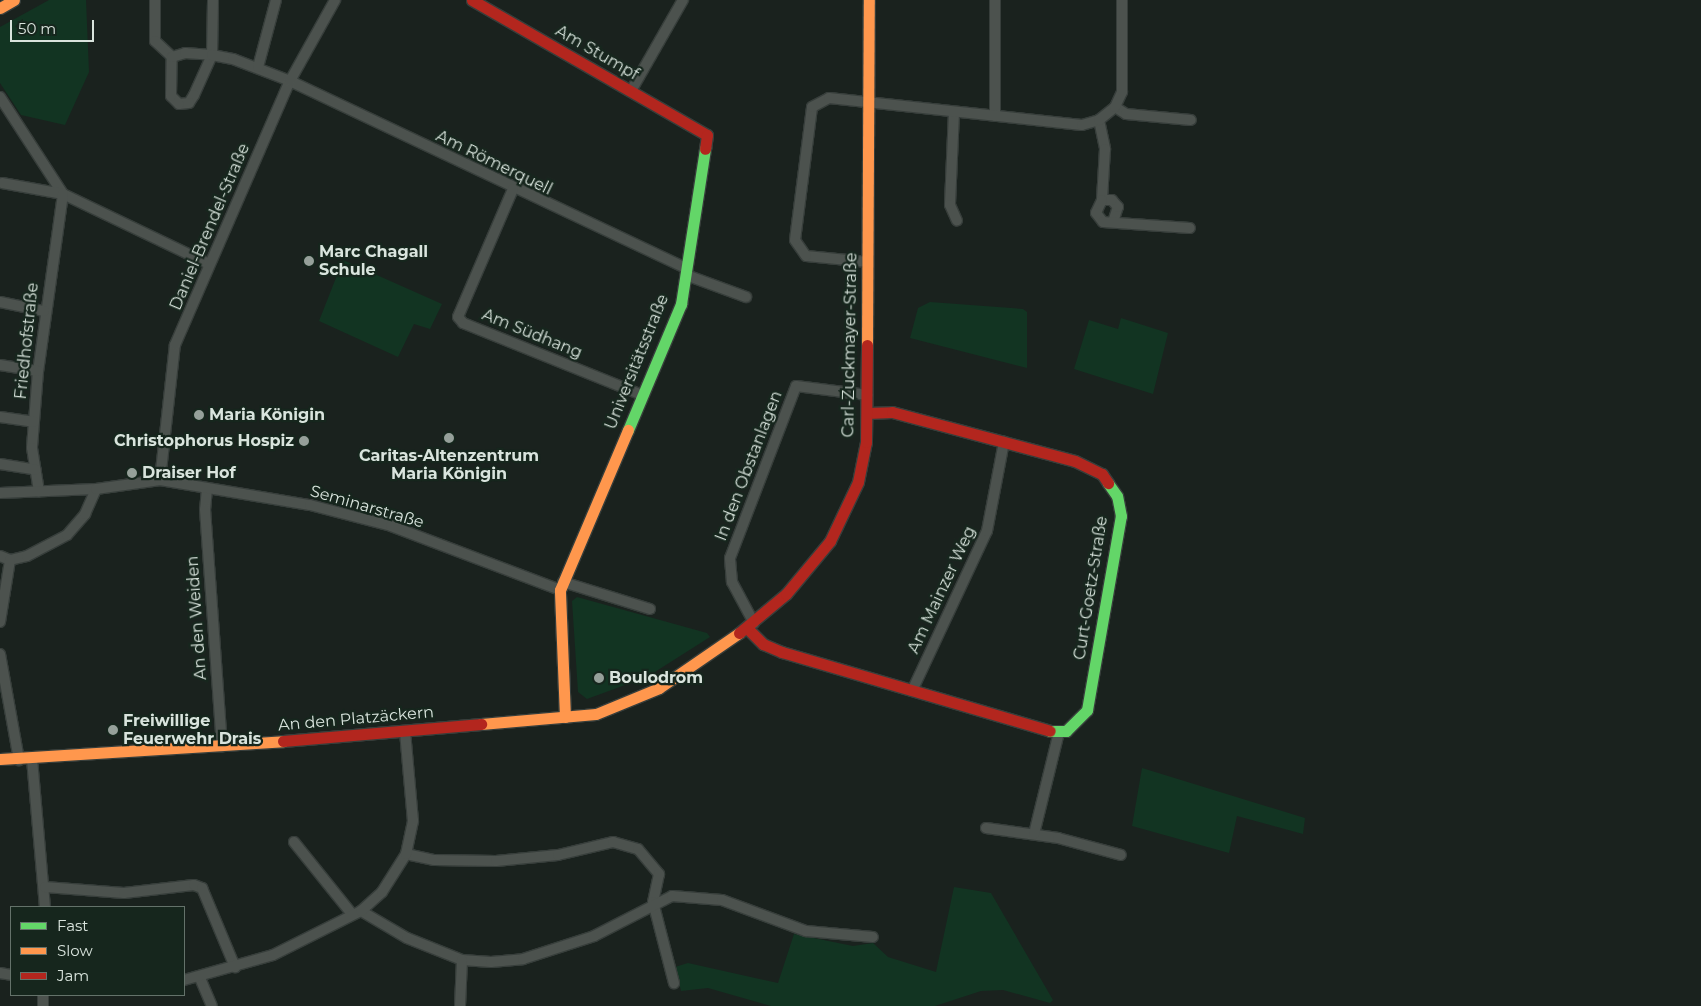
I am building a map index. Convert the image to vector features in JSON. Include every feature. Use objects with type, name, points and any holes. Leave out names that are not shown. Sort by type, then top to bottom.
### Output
[{"type":"street","points":[[0,8],[14,0]]},
{"type":"street","points":[[155,0],[156,41],[172,57],[172,96],[179,104],[189,103],[212,55],[212,0]]},
{"type":"street","points":[[258,67],[276,0]]},
{"type":"street","name":"Daniel-Brendel-Straße","points":[[160,480],[175,345],[290,81],[335,0]]},
{"type":"street","name":"Am Stumpf","points":[[472,0],[707,135]]},
{"type":"street","points":[[631,91],[682,0]]},
{"type":"street","name":"Carl-Zuckmayer-Straße","points":[[627,704],[699,664],[751,626],[800,580],[830,541],[858,482],[867,413],[869,0]]},
{"type":"street","points":[[995,0],[995,116]]},
{"type":"street","points":[[868,262],[806,256],[795,240],[812,107],[829,98],[1082,125],[1100,120],[1115,108],[1122,92],[1122,0]]},
{"type":"street","name":"Am Römerquell","points":[[172,57],[212,55],[258,67],[686,272],[746,297]]},
{"type":"street","points":[[0,97],[63,194]]},
{"type":"street","points":[[1115,108],[1126,114],[1191,120]]},
{"type":"street","points":[[954,112],[950,205],[957,221]]},
{"type":"street","points":[[1100,120],[1105,149],[1102,200],[1096,208],[1098,219],[1113,222],[1190,228]]},
{"type":"street","name":"Universitätsstraße","points":[[561,586],[681,304],[707,135]]},
{"type":"street","points":[[2,184],[63,194],[209,264]]},
{"type":"street","name":"Am Südhang","points":[[513,189],[458,317],[463,323],[642,395]]},
{"type":"street","name":"Friedhofstraße","points":[[39,491],[34,422],[38,371],[44,311],[63,194]]},
{"type":"street","points":[[1102,200],[1112,200],[1118,207],[1113,222]]},
{"type":"street","points":[[0,302],[44,311]]},
{"type":"street","points":[[0,365],[38,371]]},
{"type":"street","name":"In den Obstanlagen","points":[[751,626],[732,582],[730,558],[796,386],[867,395]]},
{"type":"street","name":"Curt-Goetz-Straße","points":[[867,413],[892,412],[1075,461],[1102,474],[1117,496],[1121,516],[1087,710],[1059,732]]},
{"type":"street","points":[[0,417],[34,422]]},
{"type":"street","name":"Am Mainzer Weg","points":[[912,690],[987,531],[1004,442]]},
{"type":"street","points":[[0,464],[36,470]]},
{"type":"street","name":"Seminarstraße","points":[[0,493],[96,489],[160,480],[310,505],[391,526],[561,586],[650,609]]},
{"type":"street","name":"An den Weiden","points":[[207,488],[204,509],[222,746]]},
{"type":"street","points":[[0,622],[5,558],[67,534],[85,514],[96,489]]},
{"type":"street","points":[[561,586],[565,716]]},
{"type":"street","points":[[751,626],[763,644],[782,652],[1059,732],[1034,834]]},
{"type":"street","points":[[0,654],[19,760]]},
{"type":"street","name":"An den Platzäckern","points":[[0,759],[32,760],[405,731],[596,714],[627,704]]},
{"type":"street","points":[[185,980],[200,978],[273,955],[356,912],[382,892],[406,854],[414,810],[405,731]]},
{"type":"street","points":[[32,760],[45,887],[45,906]]},
{"type":"street","points":[[986,828],[1034,834],[1121,855]]},
{"type":"street","points":[[294,842],[356,912],[408,938],[462,960],[522,959],[594,936],[654,902],[672,896],[705,896],[806,931],[873,937]]},
{"type":"street","points":[[406,854],[434,860],[496,861],[558,855],[604,843],[627,844],[648,856],[659,874],[654,902],[674,983]]},
{"type":"street","points":[[45,887],[124,893],[194,885],[202,888],[235,967]]},
{"type":"street","points":[[460,1006],[462,960]]},
{"type":"street","points":[[200,978],[212,1006]]},
{"type":"green space","points":[[49,0],[86,0],[89,72],[65,125],[21,115],[0,83],[0,27]]},
{"type":"green space","points":[[343,260],[442,304],[430,329],[414,324],[398,357],[319,321]]},
{"type":"green space","points":[[930,302],[1023,309],[1027,312],[1027,368],[910,338],[918,308]]},
{"type":"green space","points":[[1121,318],[1168,333],[1153,394],[1074,369],[1089,320],[1118,329]]},
{"type":"green space","points":[[577,597],[707,633],[710,637],[647,677],[587,699],[578,692],[572,601]]},
{"type":"green space","points":[[1142,768],[1305,818],[1303,834],[1237,816],[1229,853],[1132,826]]},
{"type":"green space","points":[[954,887],[991,893],[1053,1000],[1050,1003],[1003,990],[981,991],[935,1006],[771,1006],[708,988],[681,991],[675,967],[688,963],[778,983],[794,934],[853,946],[873,943],[888,957],[936,972]]},
{"type":"traffic: fast","points":[[628,430],[681,304],[705,149]]},
{"type":"traffic: fast","points":[[1050,731],[1066,731],[1087,710],[1121,516],[1117,496],[1108,483]]},
{"type":"traffic: slow","points":[[0,8],[14,0]]},
{"type":"traffic: slow","points":[[867,345],[869,0]]},
{"type":"traffic: slow","points":[[565,717],[560,590],[628,430]]},
{"type":"traffic: slow","points":[[481,724],[596,714],[659,688],[739,633]]},
{"type":"traffic: slow","points":[[0,759],[283,741]]},
{"type":"traffic: jam","points":[[472,0],[707,135],[705,149]]},
{"type":"traffic: jam","points":[[739,633],[786,594],[830,541],[858,482],[866,442],[867,345]]},
{"type":"traffic: jam","points":[[867,413],[892,412],[1075,461],[1102,474],[1108,483]]},
{"type":"traffic: jam","points":[[747,628],[763,644],[782,652],[1050,731]]},
{"type":"traffic: jam","points":[[283,741],[481,724]]},
{"type":"place","name":"Marc Chagall Schule","points":[[309,261]]},
{"type":"place","name":"Maria Königin","points":[[199,415]]},
{"type":"place","name":"Caritas-Altenzentrum Maria Königin","points":[[449,438]]},
{"type":"place","name":"Christophorus Hospiz","points":[[304,441]]},
{"type":"place","name":"Draiser Hof","points":[[132,473]]},
{"type":"place","name":"Boulodrom","points":[[599,678]]},
{"type":"place","name":"Freiwillige Feuerwehr Drais","points":[[113,730]]}]
